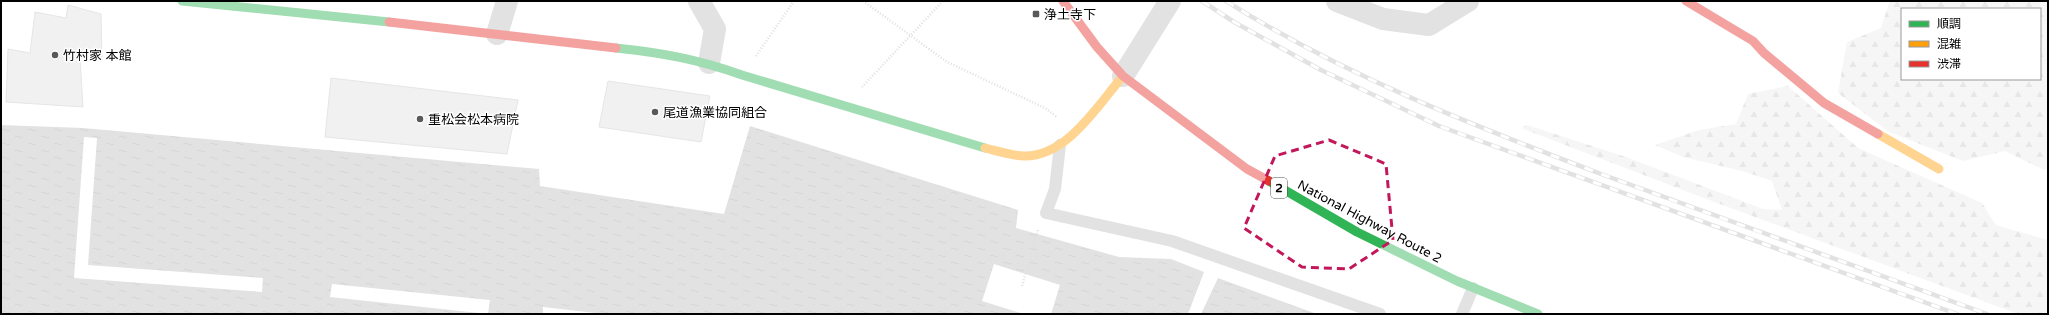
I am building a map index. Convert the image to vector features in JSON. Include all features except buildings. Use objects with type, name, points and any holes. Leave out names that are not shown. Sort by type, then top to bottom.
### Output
[{"type":"main road","points":[[182,1],[497,34],[670,54],[709,64],[987,149],[1025,156],[1055,149],[1076,132],[1123,76]]},
{"type":"main road","name":"National Highway Route 2","points":[[1063,1],[1097,47],[1123,76],[1246,169],[1357,232],[1473,288],[1538,314]]},
{"type":"main road","points":[[1686,1],[1753,41],[1824,103],[1939,169]]},
{"type":"street","points":[[497,34],[506,1]]},
{"type":"street","points":[[699,1],[715,29],[709,64]]},
{"type":"street","points":[[1123,76],[1170,1]]},
{"type":"street","points":[[1337,1],[1383,19],[1429,25],[1468,1]]},
{"type":"lane","points":[[1060,145],[1055,189],[1046,213],[1172,241],[1380,314]]},
{"type":"lane","points":[[1462,314],[1473,288]]},
{"type":"path","points":[[742,75],[794,1]]},
{"type":"path","points":[[863,1],[948,62],[1045,108],[1076,132]]},
{"type":"path","points":[[845,105],[909,34],[943,1]]},
{"type":"path","points":[[1022,286],[1038,227]]},
{"type":"highlighted area","points":[[1329,140],[1386,164],[1393,240],[1349,269],[1302,267],[1244,228],[1275,156]]},
{"type":"green space","points":[[1891,1],[2048,1],[2048,169],[2044,170],[2005,151],[1963,161],[1889,132],[1838,93],[1847,42],[1881,28]]},
{"type":"green space","points":[[1788,86],[1858,148],[1982,203],[1996,225],[2048,240],[2048,314],[2018,314],[1709,200],[1521,128],[1527,125],[1626,157],[1763,209],[1782,210],[1772,181],[1742,171],[1683,157],[1655,145],[1699,130],[1736,124],[1748,94]]},
{"type":"water","points":[[1,125],[83,128],[539,169],[540,186],[724,214],[750,126],[1018,210],[1016,228],[1119,257],[1171,259],[1204,272],[1188,314],[1,314]]},
{"type":"water","points":[[1218,278],[1317,314],[1201,314]]},
{"type":"pier","points":[[84,137],[97,138],[88,265],[263,278],[262,292],[74,278]]},
{"type":"pier","points":[[994,264],[1060,285],[1051,314],[1024,314],[982,301]]},
{"type":"pier","points":[[332,284],[490,300],[488,314],[330,297]]},
{"type":"pier","points":[[543,307],[604,314],[543,314]]},
{"type":"railway","points":[[1202,1],[1234,22],[1321,70],[1439,126],[1957,314]]},
{"type":"railway","points":[[1226,1],[1270,28],[1362,75],[1409,97],[1504,137],[1601,174],[1987,314]]},
{"type":"traffic: fast","points":[[182,1],[389,22]]},
{"type":"traffic: fast","points":[[616,48],[649,52],[710,65],[985,148]]},
{"type":"traffic: fast","points":[[1269,181],[1357,232],[1457,281],[1538,314]]},
{"type":"traffic: slow","points":[[985,148],[1019,156],[1040,154],[1054,148],[1068,139],[1080,127],[1123,76]]},
{"type":"traffic: slow","points":[[1878,134],[1939,169]]},
{"type":"traffic: jam","points":[[1063,1],[1097,47],[1123,76],[1247,169],[1269,181]]},
{"type":"traffic: jam","points":[[1686,1],[1753,41],[1764,53],[1824,103],[1878,134]]},
{"type":"traffic: jam","points":[[389,22],[616,48]]},
{"type":"place","name":"浄土寺下","points":[[1036,14]]},
{"type":"place","name":"竹村家 本館","points":[[55,55]]},
{"type":"place","name":"尾道漁業協同組合","points":[[655,112]]},
{"type":"place","name":"重松会松本病院","points":[[420,119]]}]
